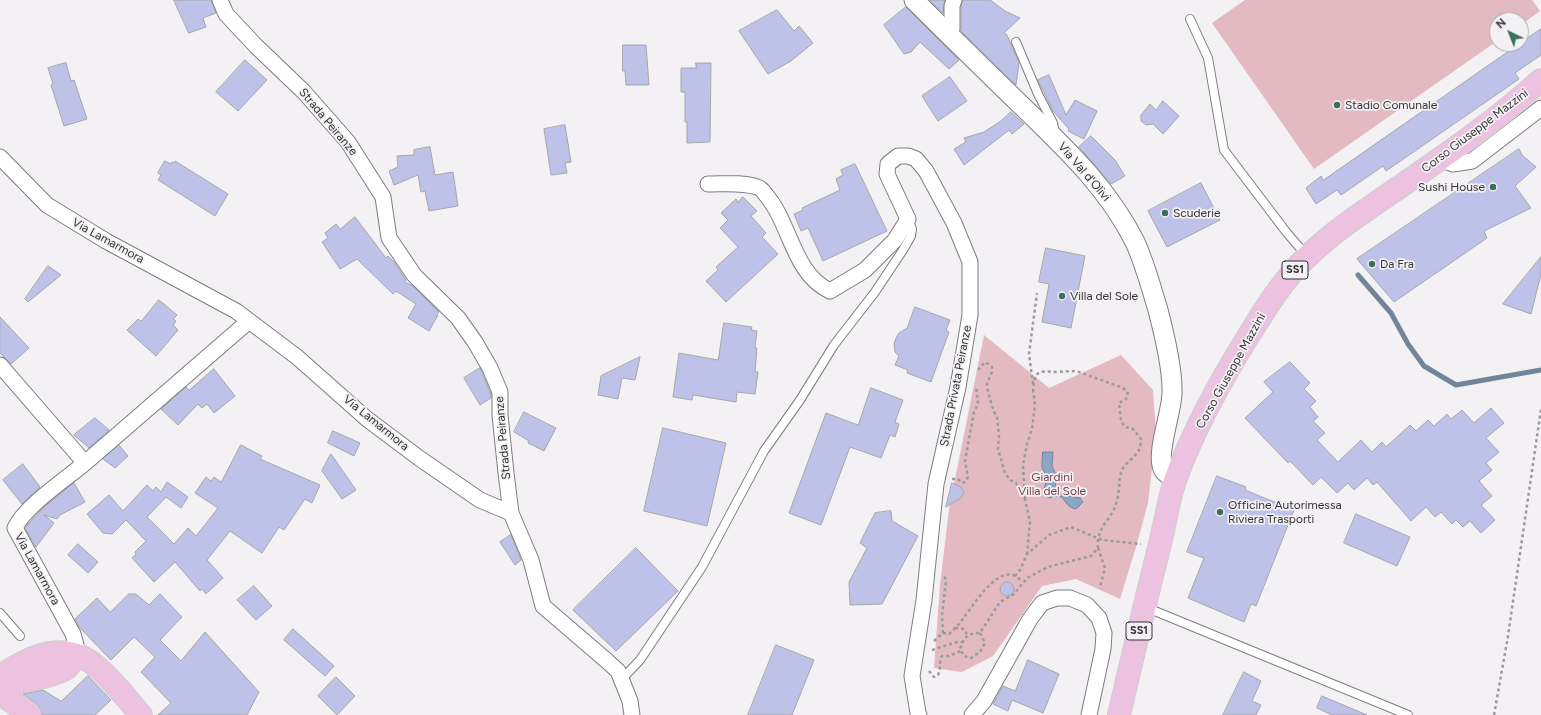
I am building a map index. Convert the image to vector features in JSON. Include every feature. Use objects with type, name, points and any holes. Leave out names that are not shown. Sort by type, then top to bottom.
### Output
[{"type":"main road","name":"Corso Giuseppe Mazzini","points":[[1159,547],[1176,479],[1187,451],[1208,407],[1264,311],[1287,279],[1307,257],[1340,228],[1440,159],[1522,97],[1541,80]]},
{"type":"main road","name":"SS1","points":[[1119,715],[1159,547]]},
{"type":"main road","points":[[0,677],[20,664],[38,656],[56,653],[75,655],[83,658],[98,669],[141,715]]},
{"type":"main road","points":[[0,684],[13,683],[56,672],[66,668],[72,662],[75,655]]},
{"type":"main road","points":[[0,693],[30,715]]},
{"type":"street","name":"Strada Peiranze","points":[[220,0],[226,14],[256,46],[304,92],[348,142],[383,196],[389,238],[414,275],[458,318],[475,342],[490,368],[500,392],[500,415],[511,513],[531,560],[542,606],[618,671],[630,701],[632,715]]},
{"type":"street","name":"Via Val d'Olivi","points":[[914,0],[1080,163],[1109,198],[1135,243],[1148,274],[1171,375],[1172,392],[1170,412],[1161,452],[1161,464],[1164,471],[1176,479]]},
{"type":"street","points":[[947,33],[952,29],[952,6],[954,0]]},
{"type":"street","points":[[1440,159],[1453,164],[1472,161],[1541,108]]},
{"type":"street","name":"Strada Privata Peiranze","points":[[908,219],[887,174],[888,164],[898,156],[908,156],[916,159],[926,171],[954,223],[970,262],[970,315],[958,387],[936,484],[924,600],[921,647],[912,676],[919,715]]},
{"type":"street","name":"Via Lamarmora","points":[[0,157],[46,205],[106,241],[236,311],[297,357],[367,419],[419,458],[480,500],[511,513]]},
{"type":"street","points":[[708,184],[737,184],[759,187],[771,200],[796,252],[811,277],[820,286],[830,291],[865,270],[895,240],[908,219]]},
{"type":"street","name":"Via Lamarmora","points":[[75,655],[76,645],[73,634],[18,536],[15,528],[18,520],[249,321]]},
{"type":"street","points":[[0,365],[86,463]]},
{"type":"street","points":[[972,715],[984,701],[1030,619],[1042,603],[1057,598],[1070,598],[1087,605],[1099,618],[1104,633],[1103,649],[1089,715]]},
{"type":"lane","points":[[1190,19],[1208,58],[1224,150],[1307,257]]},
{"type":"lane","points":[[1016,42],[1038,94],[1053,124],[1055,131],[1053,137]]},
{"type":"lane","points":[[621,680],[640,660],[702,567],[764,451],[800,400],[834,345],[875,292],[903,250],[911,236],[912,229],[908,219]]},
{"type":"lane","points":[[1144,606],[1408,715]]},
{"type":"lane","points":[[0,613],[20,636]]},
{"type":"path","points":[[1015,576],[1020,570],[1027,554],[1030,522],[1025,499],[1024,465],[1027,444],[1032,429],[1035,406],[1029,354],[1037,293]]},
{"type":"path","points":[[976,374],[985,362],[992,367],[992,372],[987,382],[988,392],[994,412],[998,417],[998,449],[1005,473],[1010,480],[1016,483],[1025,499]]},
{"type":"path","points":[[1033,391],[1034,378],[1036,374],[1041,371],[1072,371],[1088,374],[1127,391],[1128,395],[1126,399],[1119,403],[1121,421],[1125,426],[1133,429],[1141,439],[1140,448],[1121,472],[1120,491],[1116,505],[1097,538],[1098,548],[1105,568],[1100,587]]},
{"type":"path","points":[[949,484],[951,479],[958,479],[962,483],[965,482],[968,477],[965,461],[974,412],[978,404],[976,382]]},
{"type":"path","points":[[1494,715],[1508,636],[1541,409]]},
{"type":"path","points":[[1027,554],[1049,535],[1071,528],[1102,540],[1159,547]]},
{"type":"path","points":[[980,633],[1000,602],[1014,594],[1022,582],[1029,576],[1048,567],[1091,556],[1098,548]]},
{"type":"path","points":[[921,647],[939,638],[943,633],[942,616],[946,581],[944,573]]},
{"type":"path","points":[[943,633],[949,634],[978,597],[991,584],[1006,574],[1015,576],[1022,582]]},
{"type":"path","points":[[954,628],[964,629],[968,636]]},
{"type":"path","points":[[972,633],[980,633],[985,643],[980,652],[971,658],[964,656],[960,649],[963,642],[972,633]]},
{"type":"path","points":[[921,647],[932,650],[957,642],[963,642]]},
{"type":"path","points":[[921,647],[924,662],[934,677],[938,675],[941,669],[940,659],[942,656],[949,656],[961,652]]},
{"type":"green space","name":"Stadio Comunale","points":[[1245,0],[1532,0],[1540,11],[1529,19],[1529,12],[1489,12],[1489,47],[1314,169],[1212,23]]},
{"type":"green space","name":"Giardini Villa del Sole","points":[[984,335],[1049,388],[1121,355],[1153,390],[1156,433],[1148,503],[1120,599],[1076,579],[1042,586],[993,656],[962,672],[934,668],[940,585],[949,509]]},
{"type":"water","points":[[1043,452],[1053,452],[1052,466],[1057,477],[1054,491],[1080,498],[1083,502],[1076,509],[1066,503],[1062,497],[1054,496],[1050,498],[1043,492],[1047,479],[1042,467]]},
{"type":"building","points":[[174,0],[211,0],[216,13],[203,18],[206,27],[189,33]]},
{"type":"building","points":[[930,0],[945,0],[943,13],[935,6]]},
{"type":"building","points":[[963,0],[990,0],[1005,11],[1020,18],[1004,33],[1007,35],[1019,63],[1016,85],[961,31],[961,7]]},
{"type":"building","points":[[906,7],[959,60],[949,69],[920,42],[911,52],[904,54],[884,25]]},
{"type":"building","points":[[777,10],[794,31],[799,26],[813,43],[791,61],[768,74],[739,31]]},
{"type":"building","points":[[1541,29],[1541,55],[1515,73],[1519,79],[1386,171],[1383,166],[1341,195],[1337,190],[1316,204],[1306,188],[1321,176],[1323,180],[1508,52],[1529,52],[1529,37]]},
{"type":"building","points":[[623,45],[646,45],[649,85],[626,85],[625,71],[623,71]]},
{"type":"building","points":[[245,60],[267,80],[238,111],[216,92]]},
{"type":"building","points":[[66,63],[71,81],[74,80],[87,119],[64,126],[51,85],[53,84],[48,68]]},
{"type":"building","points":[[696,63],[711,63],[710,142],[687,143],[685,92],[681,92],[681,68],[696,68]]},
{"type":"building","points":[[1049,75],[1066,115],[1075,100],[1097,111],[1084,139],[1068,131],[1069,129],[1053,111],[1038,80]]},
{"type":"building","points":[[950,77],[967,101],[938,121],[922,96]]},
{"type":"building","points":[[1163,101],[1179,116],[1163,134],[1153,124],[1146,125],[1141,121],[1141,115],[1150,104],[1156,110]]},
{"type":"building","points":[[1011,112],[1024,124],[1012,134],[1009,130],[964,165],[954,149],[966,142],[964,138],[984,132],[1001,121]]},
{"type":"building","points":[[565,125],[571,162],[565,163],[567,173],[551,175],[544,129]]},
{"type":"building","points":[[1091,136],[1115,160],[1125,176],[1111,184],[1079,147]]},
{"type":"building","points":[[430,147],[435,175],[453,172],[458,206],[429,211],[425,191],[421,192],[418,175],[394,185],[389,171],[398,167],[397,156],[414,155],[414,150]]},
{"type":"building","points":[[1519,149],[1522,155],[1536,167],[1515,186],[1531,208],[1484,231],[1487,238],[1394,302],[1357,259]]},
{"type":"building","points":[[165,161],[171,164],[175,161],[228,194],[215,216],[158,180],[161,175],[158,173]]},
{"type":"building","points":[[855,164],[887,231],[823,261],[808,228],[801,231],[794,214],[803,210],[802,208],[840,190],[836,179],[843,175],[841,170]]},
{"type":"building","name":"Scuderie","points":[[1201,183],[1220,220],[1167,247],[1148,211]]},
{"type":"building","points":[[743,197],[757,211],[751,216],[766,233],[762,237],[778,254],[726,302],[706,281],[718,270],[716,267],[738,247],[720,228],[728,220],[721,213],[736,199],[738,202]]},
{"type":"building","points":[[355,217],[386,258],[388,256],[394,262],[406,280],[405,282],[413,286],[439,312],[429,331],[408,318],[416,304],[396,291],[393,294],[357,259],[340,269],[322,242],[328,238],[325,233],[336,224],[340,229]]},
{"type":"building","name":"Villa del Sole","points":[[1046,248],[1085,256],[1071,328],[1042,322],[1049,284],[1039,282]]},
{"type":"building","points":[[1541,257],[1541,274],[1531,314],[1503,304]]},
{"type":"building","points":[[48,266],[61,275],[28,302],[25,299]]},
{"type":"building","points":[[159,300],[177,315],[173,319],[176,321],[173,325],[178,330],[156,356],[127,330],[138,319],[141,321]]},
{"type":"building","points":[[915,307],[950,320],[946,330],[949,332],[931,382],[907,373],[908,370],[895,365],[899,356],[895,352],[894,344],[896,338],[899,333],[907,328]]},
{"type":"building","points":[[0,317],[29,348],[11,364],[0,353]]},
{"type":"building","points":[[724,323],[752,327],[751,330],[757,331],[755,372],[758,372],[755,394],[737,392],[736,402],[693,395],[692,400],[673,397],[679,353],[718,360]]},
{"type":"building","points":[[640,357],[635,380],[622,378],[618,399],[598,395],[601,376]]},
{"type":"building","points":[[1290,362],[1310,383],[1304,389],[1316,401],[1310,407],[1318,417],[1313,421],[1325,433],[1317,440],[1338,462],[1361,440],[1372,452],[1382,442],[1386,447],[1410,425],[1416,431],[1428,420],[1434,426],[1447,414],[1451,419],[1462,410],[1474,423],[1491,408],[1504,423],[1486,438],[1499,452],[1486,463],[1492,470],[1479,481],[1492,496],[1481,505],[1495,520],[1481,533],[1470,521],[1463,527],[1456,520],[1452,524],[1441,512],[1435,517],[1426,507],[1411,521],[1377,482],[1373,485],[1367,478],[1354,490],[1348,483],[1337,493],[1321,477],[1313,485],[1290,461],[1288,463],[1245,418],[1273,392],[1264,382]]},
{"type":"building","points":[[480,368],[491,394],[491,398],[480,405],[464,378]]},
{"type":"building","points":[[214,369],[235,396],[214,413],[207,404],[202,408],[198,404],[178,425],[161,409],[186,387],[189,390]]},
{"type":"building","points":[[871,388],[903,400],[895,422],[899,424],[895,437],[890,435],[881,458],[850,447],[821,525],[789,513],[826,413],[858,425]]},
{"type":"building","points":[[524,412],[556,428],[544,451],[528,443],[529,441],[514,432]]},
{"type":"building","points":[[95,418],[109,430],[89,448],[74,435]]},
{"type":"building","points":[[663,428],[726,443],[707,526],[644,511]]},
{"type":"building","points":[[333,431],[360,443],[354,456],[328,443]]},
{"type":"building","points":[[119,445],[128,456],[115,468],[103,459]]},
{"type":"building","points":[[241,445],[262,456],[260,459],[320,485],[312,503],[305,499],[284,530],[279,527],[262,553],[230,531],[207,560],[223,578],[206,594],[202,589],[200,591],[175,562],[154,582],[132,558],[136,554],[135,552],[146,541],[126,520],[112,534],[103,533],[87,514],[109,495],[123,511],[147,485],[153,491],[156,487],[161,492],[167,482],[188,497],[181,508],[166,497],[147,517],[174,544],[188,528],[196,536],[218,508],[195,493],[206,477],[211,481],[214,477],[221,482]]},
{"type":"building","points":[[331,454],[356,490],[342,499],[322,471]]},
{"type":"building","points":[[23,464],[40,487],[22,504],[3,480]]},
{"type":"building","points":[[1217,476],[1246,487],[1245,490],[1294,510],[1256,606],[1251,604],[1244,622],[1188,598],[1204,558],[1187,552]]},
{"type":"building","points":[[74,483],[85,502],[60,515],[57,519],[44,515],[54,523],[36,547],[25,528],[42,509]]},
{"type":"building","points":[[952,483],[961,487],[964,492],[962,497],[946,507]]},
{"type":"building","points":[[891,511],[892,521],[918,536],[882,604],[850,605],[849,582],[867,548],[860,543],[875,513]]},
{"type":"building","points":[[1356,514],[1410,537],[1397,566],[1344,543]]},
{"type":"building","points":[[511,535],[521,560],[515,565],[500,542]]},
{"type":"building","points":[[78,544],[98,562],[88,573],[68,555]]},
{"type":"building","points":[[636,548],[678,591],[616,651],[573,610]]},
{"type":"building","points":[[1007,582],[1012,584],[1014,589],[1012,594],[1007,596],[1002,594],[1000,589],[1002,584]]},
{"type":"building","points":[[254,586],[272,606],[256,620],[237,600]]},
{"type":"building","points":[[129,594],[136,594],[149,605],[160,594],[182,617],[160,640],[181,661],[205,632],[259,692],[247,715],[158,715],[171,703],[141,672],[155,657],[134,637],[111,660],[80,628],[75,619],[97,598],[110,612]]},
{"type":"building","points":[[293,629],[334,666],[325,676],[284,640]]},
{"type":"building","points":[[776,645],[814,660],[792,715],[748,715]]},
{"type":"building","points":[[1028,660],[1059,674],[1043,713],[1012,700],[1008,711],[993,704],[1003,686],[1015,691]]},
{"type":"building","points":[[1244,672],[1261,681],[1252,701],[1261,705],[1256,715],[1223,715]]},
{"type":"building","points":[[88,676],[111,700],[95,715],[42,715],[38,705],[23,694],[43,690],[61,701]]},
{"type":"building","points":[[336,677],[355,696],[337,715],[318,696]]},
{"type":"building","points":[[1322,696],[1367,715],[1332,715],[1317,708]]},
{"type":"waterway","points":[[1358,275],[1391,313],[1408,344],[1424,366],[1456,385],[1541,370]]},
{"type":"place","name":"Stadio Comunale","points":[[1337,105]]},
{"type":"place","name":"Sushi House","points":[[1493,187]]},
{"type":"place","name":"Scuderie","points":[[1165,213]]},
{"type":"place","name":"Da Fra","points":[[1372,264]]},
{"type":"place","name":"Villa del Sole","points":[[1062,296]]},
{"type":"place","name":"Officine Autorimessa Riviera Trasporti","points":[[1220,512]]}]
